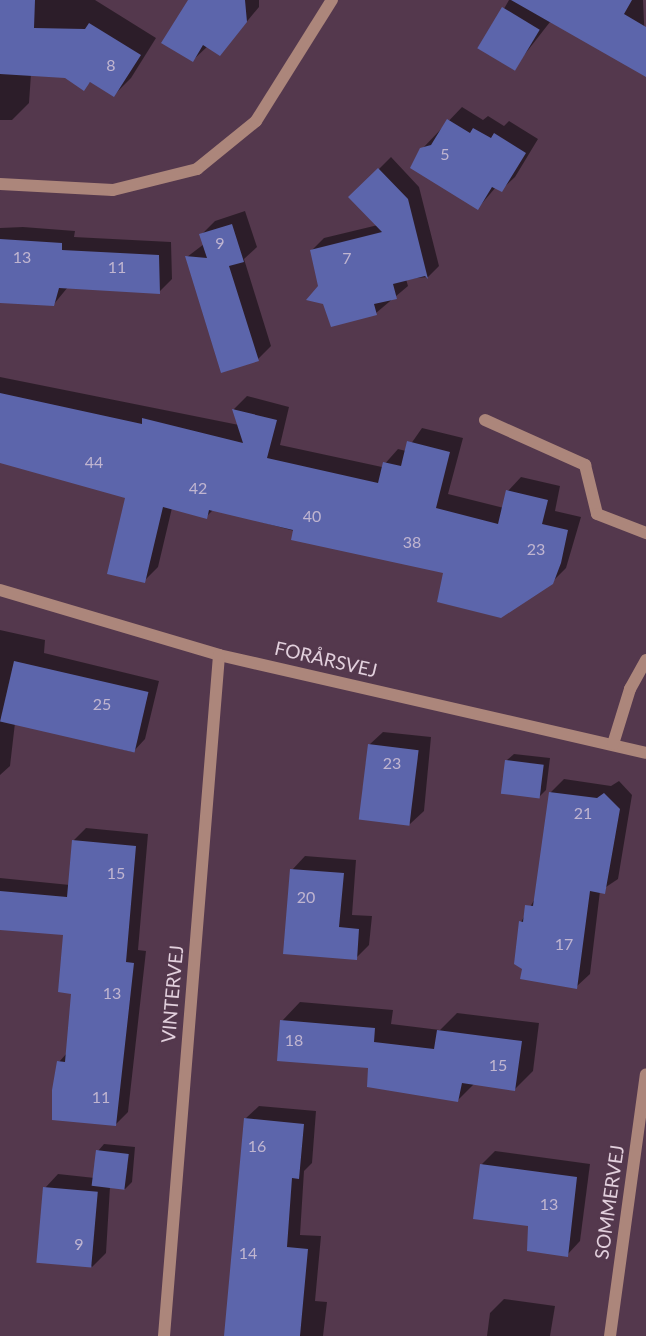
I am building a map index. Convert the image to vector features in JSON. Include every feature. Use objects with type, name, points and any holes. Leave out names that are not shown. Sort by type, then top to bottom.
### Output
[{"type":"street","points":[[0,184],[113,190],[197,169],[256,121],[331,0]]},
{"type":"street","points":[[485,421],[585,465],[597,514],[646,533]]},
{"type":"street","name":"FORÅRSVEJ","points":[[0,590],[219,654],[646,753]]},
{"type":"street","name":"VINTERVEJ","points":[[164,1336],[219,654]]},
{"type":"street","points":[[613,744],[630,689],[646,660]]},
{"type":"street","name":"SOMMERVEJ","points":[[610,1336],[646,1074]]},
{"type":"building","points":[[0,0],[35,0],[34,28],[85,29],[89,23],[141,55],[114,97],[90,82],[84,91],[65,78],[0,74]]},
{"type":"building","points":[[188,0],[245,0],[247,22],[220,56],[203,45],[193,62],[161,43]]},
{"type":"building","points":[[511,0],[632,0],[624,14],[646,27],[646,77]]},
{"type":"building","points":[[502,7],[540,30],[515,71],[477,48]]},
{"type":"building","points":[[447,119],[470,133],[473,128],[491,138],[494,133],[526,153],[502,192],[492,187],[478,210],[410,168],[420,148],[431,145]]},
{"type":"building","points":[[378,168],[408,199],[428,279],[425,276],[393,284],[397,299],[374,304],[377,315],[331,327],[323,304],[306,300],[318,286],[310,250],[382,232],[348,197]]},
{"type":"building","points":[[232,224],[244,262],[229,266],[259,361],[221,373],[185,256],[207,258],[199,234]]},
{"type":"building","points":[[0,239],[62,243],[62,250],[159,255],[160,294],[59,288],[54,306],[0,303]]},
{"type":"building","points":[[0,393],[142,424],[142,418],[243,443],[232,409],[277,420],[267,458],[378,483],[383,462],[401,466],[407,441],[450,452],[436,508],[498,524],[506,490],[548,500],[542,524],[568,530],[561,563],[553,584],[501,618],[437,602],[443,573],[291,540],[293,530],[209,510],[207,519],[163,507],[145,583],[107,574],[125,498],[0,463]]},
{"type":"building","points":[[14,661],[148,692],[135,752],[0,721]]},
{"type":"building","points":[[368,744],[419,750],[409,826],[359,819]]},
{"type":"building","points":[[505,760],[544,765],[540,798],[501,794]]},
{"type":"building","points":[[549,792],[597,798],[604,793],[620,809],[605,894],[590,891],[577,989],[520,979],[522,969],[514,964],[519,921],[523,922],[525,905],[533,906]]},
{"type":"building","points":[[72,840],[136,846],[126,962],[134,963],[116,1126],[52,1120],[52,1090],[57,1061],[65,1062],[71,994],[58,992],[63,935],[0,930],[0,891],[67,897]]},
{"type":"building","points":[[290,869],[344,873],[339,927],[359,929],[357,960],[283,954]]},
{"type":"building","points":[[280,1020],[375,1028],[374,1042],[434,1049],[437,1030],[522,1041],[515,1091],[462,1083],[458,1102],[367,1087],[368,1068],[277,1061]]},
{"type":"building","points":[[244,1118],[304,1124],[299,1179],[292,1178],[287,1247],[308,1249],[300,1336],[224,1336]]},
{"type":"building","points":[[96,1150],[129,1154],[124,1190],[92,1186]]},
{"type":"building","points":[[480,1164],[577,1177],[568,1257],[527,1251],[528,1226],[473,1219]]},
{"type":"building","points":[[43,1187],[98,1192],[91,1268],[36,1263]]}]
